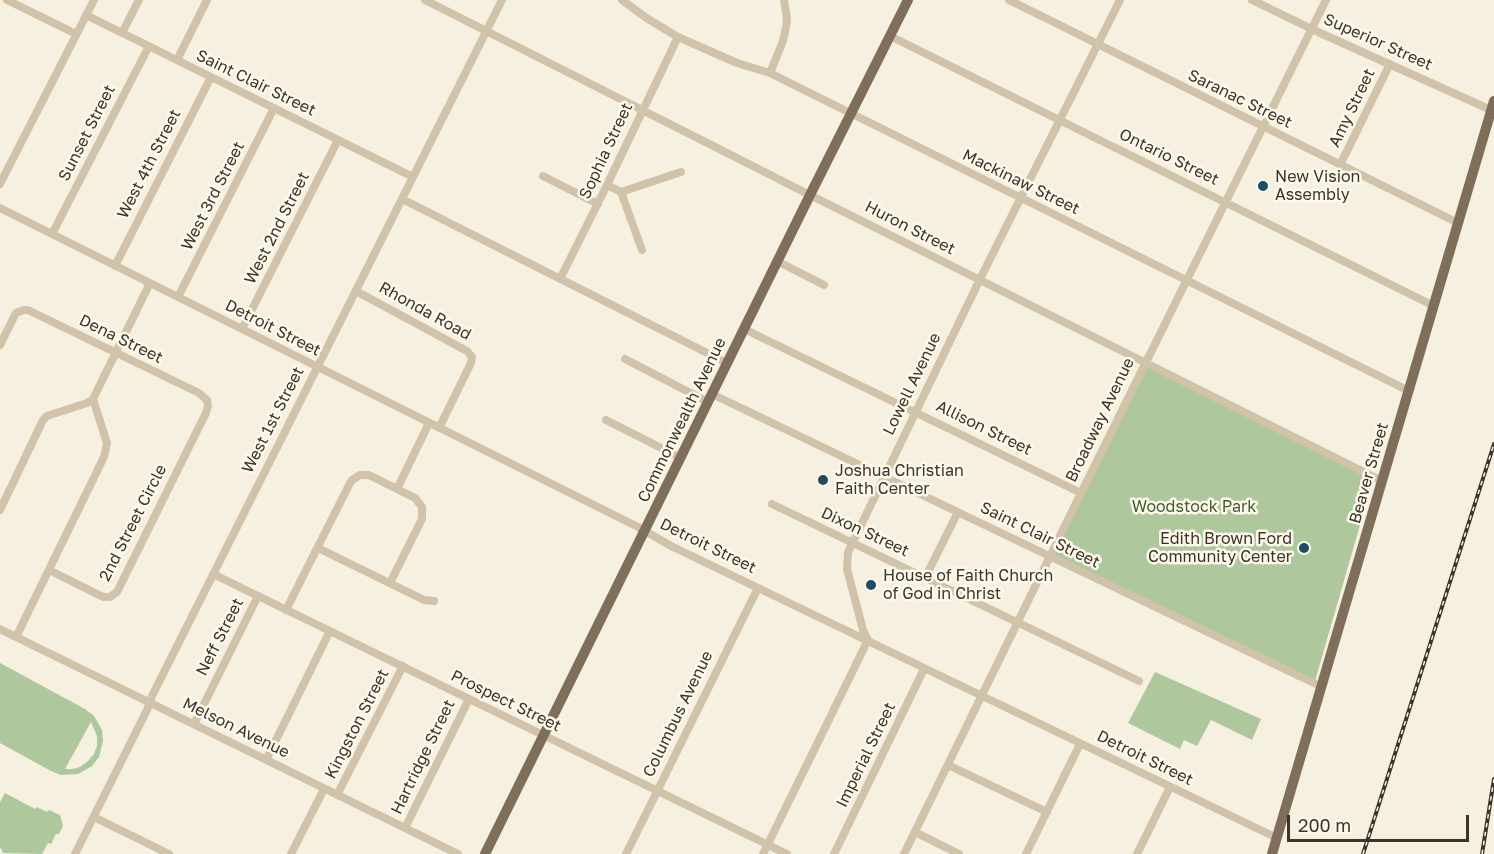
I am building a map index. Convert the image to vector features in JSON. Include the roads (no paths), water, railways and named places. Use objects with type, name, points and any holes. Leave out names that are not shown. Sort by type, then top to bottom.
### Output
[{"type":"main road","name":"Commonwealth Avenue","points":[[485,854],[908,0]]},
{"type":"main road","name":"Beaver Street","points":[[1272,854],[1493,106]]},
{"type":"street","points":[[7,0],[76,34]]},
{"type":"street","points":[[0,184],[94,0]]},
{"type":"street","points":[[122,33],[139,0]]},
{"type":"street","points":[[177,60],[207,0]]},
{"type":"street","name":"Huron Street","points":[[425,0],[1382,481]]},
{"type":"street","name":"West 1st Street","points":[[75,854],[502,0]]},
{"type":"street","name":"Mackinaw Street","points":[[622,0],[678,37],[737,63],[770,73],[1409,392]]},
{"type":"street","points":[[770,73],[786,27],[784,0]]},
{"type":"street","name":"Saranac Street","points":[[1009,0],[1458,223]]},
{"type":"street","name":"Lowell Avenue","points":[[868,640],[863,630],[847,569],[848,552],[915,411],[1120,0]]},
{"type":"street","name":"Superior Street","points":[[1252,0],[1390,64],[1493,106]]},
{"type":"street","name":"Broadway Avenue","points":[[904,854],[1185,281],[1326,0]]},
{"type":"street","name":"Saint Clair Street","points":[[86,15],[413,177]]},
{"type":"street","name":"Ontario Street","points":[[890,36],[1434,306]]},
{"type":"street","name":"Sophia Street","points":[[560,279],[678,37]]},
{"type":"street","name":"Sunset Street","points":[[52,234],[149,46]]},
{"type":"street","name":"Amy Street","points":[[1340,165],[1390,64]]},
{"type":"street","name":"West 4th Street","points":[[115,266],[210,77]]},
{"type":"street","name":"West 3rd Street","points":[[178,297],[274,108]]},
{"type":"street","name":"West 2nd Street","points":[[242,329],[339,140]]},
{"type":"street","points":[[621,192],[681,172]]},
{"type":"street","points":[[543,176],[598,204]]},
{"type":"street","points":[[607,185],[621,192],[642,250]]},
{"type":"street","points":[[402,199],[727,363]]},
{"type":"street","name":"Detroit Street","points":[[0,208],[671,546],[1277,838]]},
{"type":"street","points":[[777,261],[824,285]]},
{"type":"street","points":[[0,510],[43,420],[47,416],[93,399],[150,283]]},
{"type":"street","name":"Rhonda Road","points":[[356,291],[467,351],[472,357],[439,428]]},
{"type":"street","name":"Dena Street","points":[[0,345],[14,316],[20,311],[28,310],[199,393],[207,400]]},
{"type":"street","name":"Allison Street","points":[[744,329],[1081,493]]},
{"type":"street","name":"Saint Clair Street","points":[[625,359],[883,476],[1322,687]]},
{"type":"street","points":[[16,637],[104,457],[106,443],[93,399]]},
{"type":"street","name":"2nd Street Circle","points":[[49,570],[103,597],[110,597],[117,592],[206,413],[207,400]]},
{"type":"street","points":[[606,420],[681,458]]},
{"type":"street","points":[[397,489],[429,423]]},
{"type":"street","points":[[286,610],[349,484],[360,475],[369,475],[416,498],[422,507],[422,519],[390,583]]},
{"type":"street","name":"Dixon Street","points":[[772,504],[1139,681]]},
{"type":"street","points":[[926,578],[958,512]]},
{"type":"street","points":[[318,548],[424,600],[434,601]]},
{"type":"street","name":"Prospect Street","points":[[213,574],[787,854]]},
{"type":"street","name":"Columbus Avenue","points":[[626,854],[758,588]]},
{"type":"street","name":"Neff Street","points":[[194,724],[258,596]]},
{"type":"street","name":"Melson Avenue","points":[[0,629],[458,854]]},
{"type":"street","points":[[266,760],[330,631]]},
{"type":"street","points":[[763,854],[868,640]]},
{"type":"street","name":"Kingston Street","points":[[337,795],[403,666]]},
{"type":"street","name":"Imperial Street","points":[[834,854],[924,669]]},
{"type":"street","name":"Hartridge Street","points":[[405,828],[469,699]]},
{"type":"street","points":[[1026,854],[1080,744]]},
{"type":"street","points":[[948,765],[1047,812]]},
{"type":"street","points":[[1137,854],[1170,787]]},
{"type":"street","points":[[291,854],[324,789]]},
{"type":"street","points":[[94,817],[170,854]]},
{"type":"street","points":[[915,832],[959,854]]},
{"type":"railway","points":[[1363,854],[1494,444]]},
{"type":"railway","points":[[1482,854],[1494,779]]},
{"type":"place","name":"New Vision Assembly","points":[[1263,186]]},
{"type":"place","name":"Joshua Christian Faith Center","points":[[823,480]]},
{"type":"place","name":"Edith Brown Ford Community Center","points":[[1304,548]]},
{"type":"place","name":"House of Faith Church of God in Christ","points":[[871,585]]},
{"type":"park label","name":"Woodstock Park","points":[[1194,507]]}]
